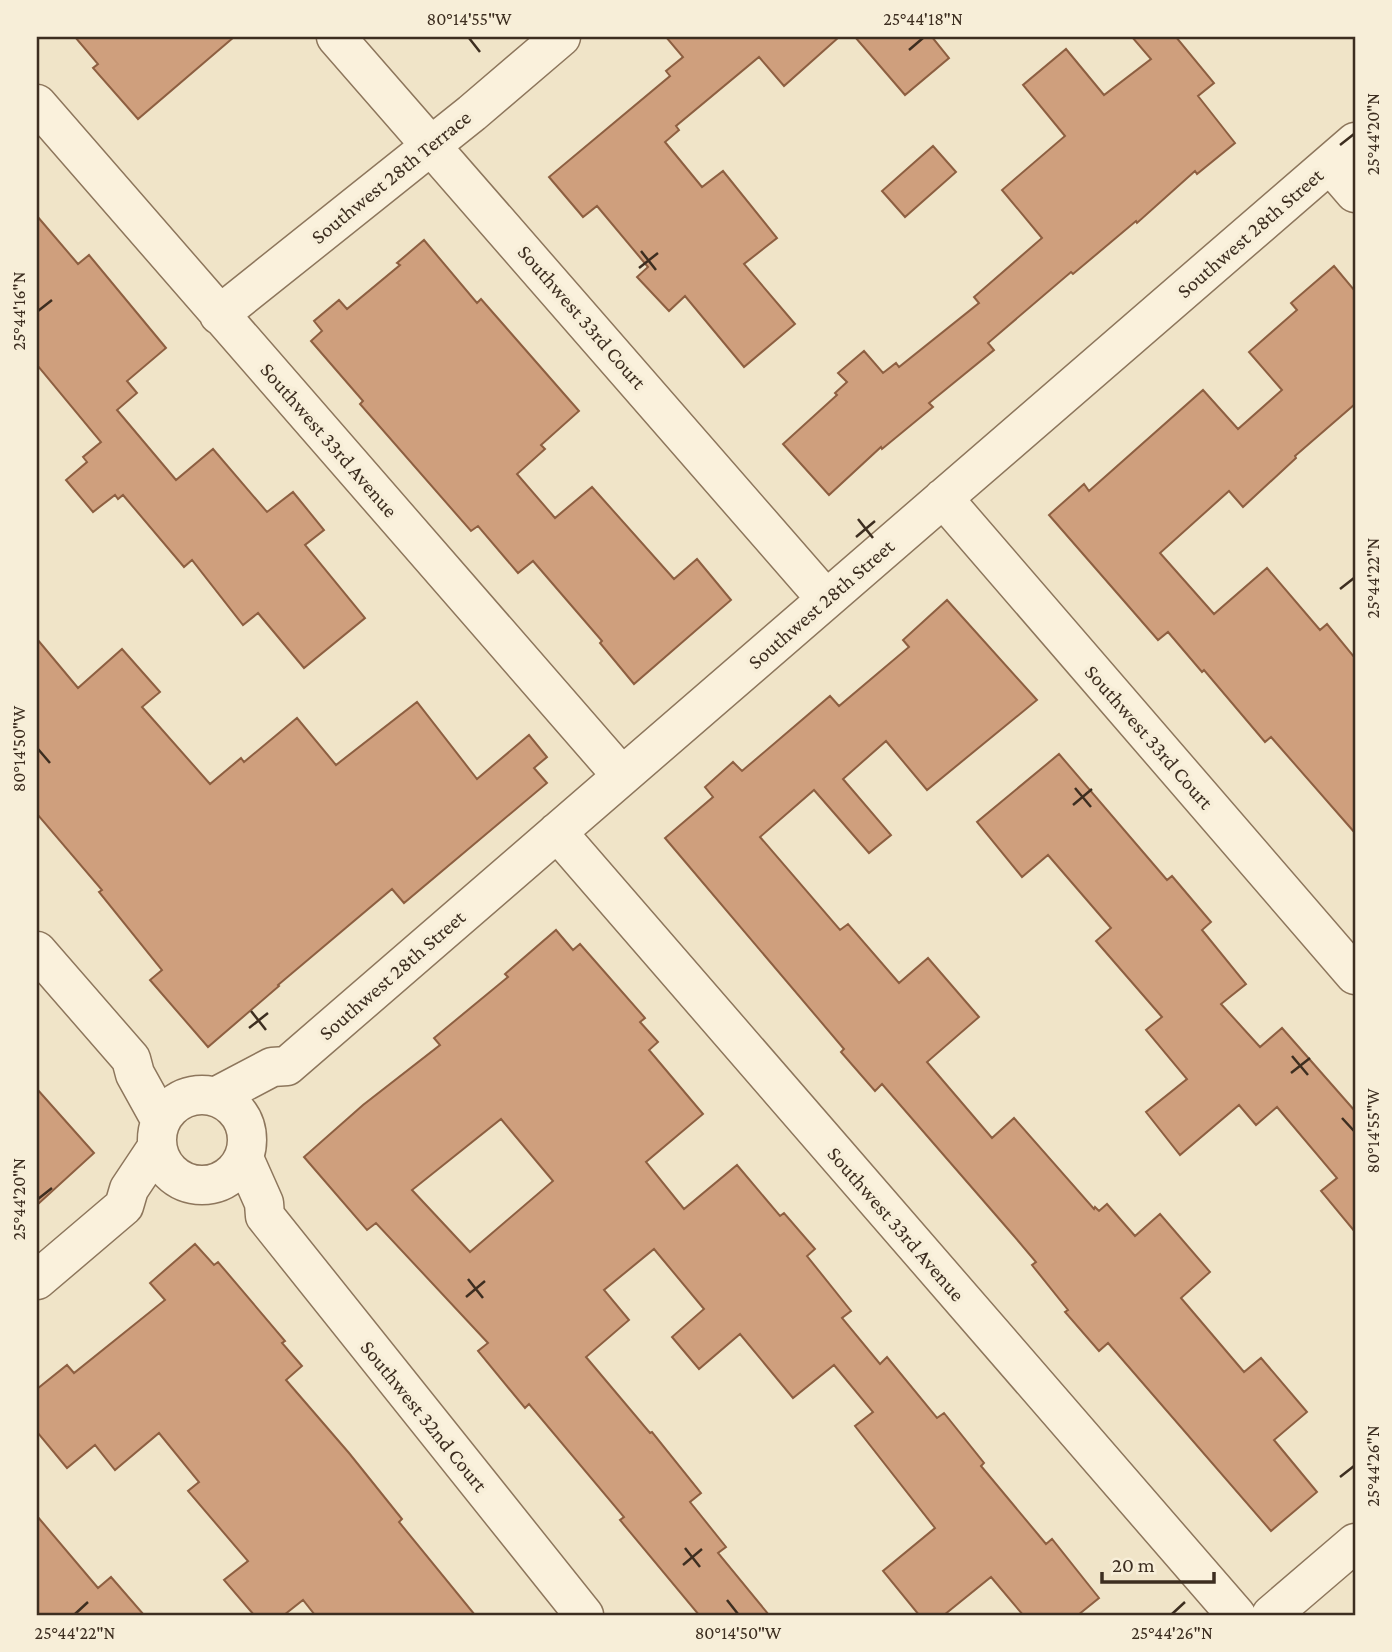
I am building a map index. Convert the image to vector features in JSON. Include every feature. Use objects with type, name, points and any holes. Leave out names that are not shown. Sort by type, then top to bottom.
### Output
[{"type":"street","name":"Southwest 33rd Court","points":[[336,37],[826,599]]},
{"type":"street","name":"Southwest 28th Terrace","points":[[219,315],[432,145],[561,37]]},
{"type":"street","name":"Southwest 33rd Avenue","points":[[37,104],[622,776]]},
{"type":"street","name":"Southwest 28th Street","points":[[37,1280],[124,1206],[129,1189],[159,1134],[168,1109],[179,1100],[204,1096],[272,1067],[287,1066],[1343,153]]},
{"type":"street","points":[[1343,153],[1355,193]]},
{"type":"street","name":"Southwest 33rd Court","points":[[943,498],[1355,975]]},
{"type":"street","name":"Southwest 33rd Avenue","points":[[557,832],[1236,1615]]},
{"type":"street","points":[[37,951],[131,1059],[159,1134],[162,1161],[170,1172],[181,1180],[201,1184]]},
{"type":"street","points":[[131,1059],[152,1065],[204,1096],[228,1102],[238,1111],[245,1123],[246,1147]]},
{"type":"street","name":"Southwest 28th Street","points":[[124,1206],[136,1205],[167,1191],[230,1176],[271,1100],[285,1084],[287,1066]]},
{"type":"street","name":"Southwest 32nd Court","points":[[246,1147],[264,1203],[265,1216],[583,1615]]},
{"type":"street","name":"Southwest 32nd Court","points":[[201,1184],[252,1215],[265,1216]]},
{"type":"street","points":[[1271,1615],[1355,1543]]},
{"type":"building","points":[[75,37],[234,37],[138,119],[93,68],[98,64]]},
{"type":"building","points":[[666,37],[839,37],[784,86],[759,57],[676,126],[679,130],[665,142],[702,187],[723,171],[777,238],[744,264],[795,324],[744,367],[685,296],[669,311],[637,277],[648,267],[597,206],[583,217],[549,177],[670,76],[666,71],[683,57]]},
{"type":"building","points":[[855,37],[932,37],[949,58],[905,95]]},
{"type":"building","points":[[1132,37],[1176,37],[1214,83],[1198,96],[1235,143],[1197,174],[1195,171],[1137,223],[1136,221],[1073,274],[1071,272],[988,343],[994,350],[929,403],[933,407],[882,449],[881,447],[829,495],[783,444],[837,395],[835,393],[847,382],[838,373],[864,351],[883,373],[896,363],[899,367],[979,303],[974,297],[1042,238],[1002,190],[1065,136],[1023,85],[1066,49],[1104,95],[1151,59]]},
{"type":"building","points":[[933,146],[956,172],[905,217],[882,191]]},
{"type":"building","points":[[37,216],[78,264],[89,255],[166,348],[127,381],[137,393],[117,410],[176,480],[213,449],[267,512],[293,492],[324,530],[305,545],[365,618],[304,668],[258,613],[243,625],[192,560],[184,567],[123,495],[118,499],[115,495],[93,512],[66,480],[87,462],[83,457],[101,442],[37,365]]},
{"type":"building","points":[[424,240],[477,303],[481,299],[579,411],[541,445],[545,449],[517,474],[555,518],[592,487],[674,579],[697,559],[731,600],[634,684],[600,643],[602,641],[533,561],[518,573],[478,526],[471,531],[360,404],[363,401],[311,341],[322,331],[314,321],[339,300],[347,309],[400,265],[397,263]]},
{"type":"building","points":[[1334,266],[1355,291],[1355,404],[1295,456],[1296,458],[1243,507],[1229,491],[1160,553],[1214,614],[1267,568],[1320,630],[1327,624],[1355,658],[1355,833],[1271,737],[1265,742],[1168,632],[1158,640],[1049,515],[1084,484],[1089,491],[1203,390],[1238,429],[1282,390],[1249,352],[1297,310],[1291,303]]},
{"type":"building","points":[[947,600],[1037,700],[927,790],[886,741],[843,779],[891,835],[869,853],[814,790],[760,837],[840,930],[848,924],[899,983],[928,958],[979,1017],[927,1062],[992,1138],[1014,1118],[1094,1209],[1095,1207],[1099,1211],[1107,1204],[1135,1236],[1160,1214],[1210,1272],[1181,1298],[1244,1372],[1261,1358],[1307,1412],[1274,1440],[1317,1492],[1271,1531],[1108,1343],[1099,1351],[1065,1312],[1068,1310],[1032,1265],[1036,1262],[882,1084],[875,1091],[841,1052],[844,1049],[665,838],[713,797],[705,787],[733,762],[742,771],[830,696],[839,706],[909,647],[903,640]]},
{"type":"building","points":[[37,639],[78,688],[122,649],[160,692],[142,707],[210,784],[241,758],[244,762],[297,718],[336,765],[417,702],[477,779],[529,735],[547,757],[534,768],[547,783],[404,903],[392,889],[208,1047],[150,980],[162,970],[99,892],[102,890],[37,814]]},
{"type":"building","points":[[1059,754],[1167,880],[1172,876],[1211,922],[1202,930],[1246,984],[1221,1004],[1260,1047],[1282,1028],[1355,1111],[1355,1232],[1321,1191],[1337,1178],[1277,1107],[1256,1125],[1239,1105],[1180,1155],[1146,1112],[1187,1079],[1146,1030],[1162,1017],[1096,941],[1111,928],[1048,855],[1022,877],[977,822]]},
{"type":"building","points":[[556,930],[573,950],[580,944],[645,1018],[640,1022],[658,1042],[649,1050],[703,1114],[646,1162],[684,1209],[737,1165],[780,1216],[784,1213],[815,1249],[807,1256],[851,1311],[842,1318],[880,1364],[887,1357],[937,1418],[944,1413],[984,1463],[981,1466],[1046,1544],[1052,1539],[1099,1598],[1078,1615],[1023,1615],[991,1577],[944,1615],[919,1615],[883,1571],[935,1528],[855,1426],[873,1412],[834,1365],[793,1398],[740,1334],[699,1369],[672,1337],[704,1309],[654,1249],[604,1290],[629,1320],[586,1357],[701,1493],[690,1502],[726,1547],[718,1553],[769,1615],[699,1615],[620,1520],[624,1517],[529,1404],[525,1408],[478,1351],[488,1343],[376,1223],[367,1230],[304,1157],[363,1105],[440,1045],[434,1038],[508,977],[505,974]],"holes":[[[501,1119],[553,1181],[470,1252],[412,1190]]]},
{"type":"building","points":[[37,1089],[94,1153],[37,1205]]},
{"type":"building","points":[[195,1244],[214,1265],[218,1262],[285,1341],[282,1343],[302,1366],[286,1380],[349,1453],[402,1519],[399,1522],[475,1615],[315,1615],[303,1600],[284,1615],[254,1615],[224,1580],[248,1561],[188,1491],[199,1482],[159,1433],[115,1470],[95,1445],[67,1468],[37,1432],[37,1389],[67,1365],[74,1373],[165,1300],[150,1283]]},
{"type":"building","points":[[37,1516],[98,1588],[111,1577],[144,1615],[37,1615]]}]
